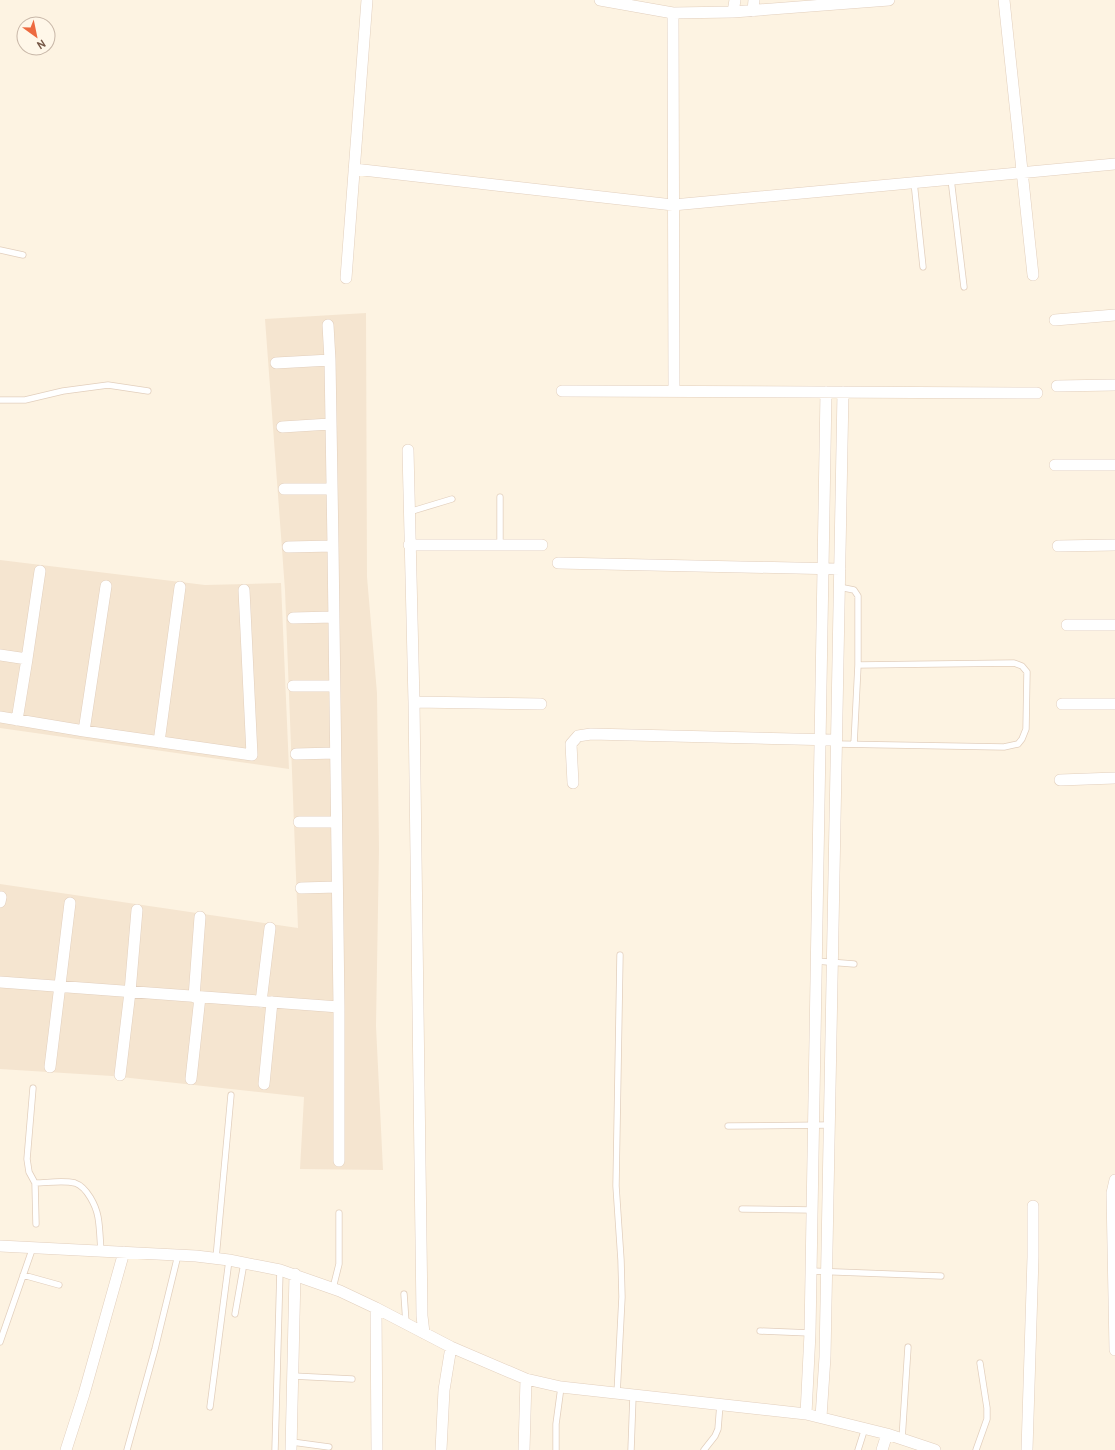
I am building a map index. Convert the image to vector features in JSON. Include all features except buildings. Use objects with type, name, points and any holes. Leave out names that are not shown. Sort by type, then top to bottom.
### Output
[{"type":"street","points":[[346,278],[367,0]]},
{"type":"street","points":[[600,0],[673,13],[733,12],[754,5],[889,0]]},
{"type":"street","points":[[733,12],[735,0]]},
{"type":"street","points":[[1004,0],[1033,275]]},
{"type":"street","points":[[673,13],[674,391]]},
{"type":"street","points":[[354,170],[673,205],[1115,164]]},
{"type":"street","points":[[1055,320],[1115,315]]},
{"type":"street","points":[[328,325],[330,360],[333,546],[339,1007],[339,1161]]},
{"type":"street","points":[[276,363],[330,360]]},
{"type":"street","points":[[1057,386],[1115,385]]},
{"type":"street","points":[[562,391],[1037,393]]},
{"type":"street","points":[[806,1414],[810,1366],[815,961],[826,392]]},
{"type":"street","points":[[821,1417],[825,1365],[827,1272],[843,392]]},
{"type":"street","points":[[282,427],[330,424]]},
{"type":"street","points":[[408,450],[414,702],[422,1316],[424,1333]]},
{"type":"street","points":[[1055,466],[1115,465]]},
{"type":"street","points":[[284,489],[332,489]]},
{"type":"street","points":[[410,545],[542,545]]},
{"type":"street","points":[[1058,546],[1115,545]]},
{"type":"street","points":[[288,547],[333,546]]},
{"type":"street","points":[[558,563],[840,569]]},
{"type":"street","points":[[17,720],[40,571]]},
{"type":"street","points":[[84,731],[106,586]]},
{"type":"street","points":[[159,742],[180,588]]},
{"type":"street","points":[[0,717],[84,731],[252,755],[244,590]]},
{"type":"street","points":[[293,618],[333,617]]},
{"type":"street","points":[[1067,625],[1115,625]]},
{"type":"street","points":[[0,654],[27,658]]},
{"type":"street","points":[[293,686],[334,686]]},
{"type":"street","points":[[414,702],[541,704]]},
{"type":"street","points":[[1062,704],[1115,704]]},
{"type":"street","points":[[573,782],[571,744],[578,736],[584,735],[819,739],[836,742]]},
{"type":"street","points":[[296,754],[335,753]]},
{"type":"street","points":[[1060,780],[1115,778]]},
{"type":"street","points":[[299,822],[336,822]]},
{"type":"street","points":[[817,878],[833,878]]},
{"type":"street","points":[[301,888],[337,887]]},
{"type":"street","points":[[50,1067],[70,903]]},
{"type":"street","points":[[120,1075],[130,992],[137,910]]},
{"type":"street","points":[[191,1079],[197,997],[200,917]]},
{"type":"street","points":[[264,1084],[270,928]]},
{"type":"street","points":[[0,982],[339,1007]]},
{"type":"street","points":[[815,1008],[832,1009]]},
{"type":"street","points":[[1115,1180],[1112,1193],[1115,1350]]},
{"type":"street","points":[[1027,1450],[1033,1258],[1033,1206]]},
{"type":"street","points":[[0,1246],[216,1258],[280,1270],[296,1274],[333,1288],[376,1308],[451,1347],[526,1379],[561,1387],[806,1414],[887,1434],[935,1450]]},
{"type":"street","points":[[66,1450],[84,1394],[124,1252]]},
{"type":"street","points":[[292,1446],[296,1274]]},
{"type":"street","points":[[376,1308],[377,1450]]},
{"type":"street","points":[[441,1450],[444,1390],[451,1347]]},
{"type":"street","points":[[810,1366],[825,1365]]},
{"type":"street","points":[[524,1450],[526,1379]]},
{"type":"street","points":[[882,1450],[887,1434]]},
{"type":"lane","points":[[951,179],[964,287]]},
{"type":"lane","points":[[914,182],[923,267]]},
{"type":"lane","points":[[0,250],[23,255]]},
{"type":"lane","points":[[0,400],[25,400],[63,391],[108,385],[148,391]]},
{"type":"lane","points":[[500,497],[500,545]]},
{"type":"lane","points":[[409,512],[452,499]]},
{"type":"lane","points":[[839,587],[854,590],[858,596],[858,665],[854,744]]},
{"type":"lane","points":[[836,742],[854,744],[1004,747],[1018,744],[1026,729],[1027,672],[1022,666],[1014,663],[858,665]]},
{"type":"lane","points":[[617,1394],[622,1297],[616,1186],[620,955]]},
{"type":"lane","points":[[815,961],[854,964]]},
{"type":"lane","points":[[33,1088],[27,1159],[29,1172],[35,1183],[36,1224]]},
{"type":"lane","points":[[216,1258],[231,1095]]},
{"type":"lane","points":[[728,1126],[829,1125]]},
{"type":"lane","points":[[35,1183],[68,1182],[77,1184],[84,1188],[98,1216],[101,1251]]},
{"type":"lane","points":[[742,1209],[812,1210]]},
{"type":"lane","points":[[333,1288],[339,1264],[339,1213]]},
{"type":"lane","points":[[0,1342],[32,1248]]},
{"type":"lane","points":[[127,1450],[153,1356],[178,1255]]},
{"type":"lane","points":[[210,1407],[229,1260]]},
{"type":"lane","points":[[236,1314],[244,1263]]},
{"type":"lane","points":[[275,1450],[280,1270]]},
{"type":"lane","points":[[811,1271],[940,1276]]},
{"type":"lane","points":[[23,1274],[59,1285]]},
{"type":"lane","points":[[404,1294],[406,1324]]},
{"type":"lane","points":[[760,1331],[810,1334]]},
{"type":"lane","points":[[902,1439],[908,1347]]},
{"type":"lane","points":[[976,1450],[987,1419],[987,1408],[980,1363]]},
{"type":"lane","points":[[293,1376],[352,1380]]},
{"type":"lane","points":[[556,1450],[556,1424],[561,1387]]},
{"type":"lane","points":[[631,1450],[633,1396]]},
{"type":"lane","points":[[704,1450],[715,1436],[718,1429],[720,1404]]},
{"type":"lane","points":[[858,1450],[865,1428]]},
{"type":"lane","points":[[292,1446],[329,1447]]},
{"type":"shaded area","points":[[366,313],[367,577],[377,693],[379,849],[376,1026],[383,1170],[300,1169],[304,1097],[112,1076],[0,1069],[0,884],[298,928],[285,590],[265,319]]},
{"type":"shaded area","points":[[0,560],[205,585],[281,583],[289,769],[0,728]]}]
